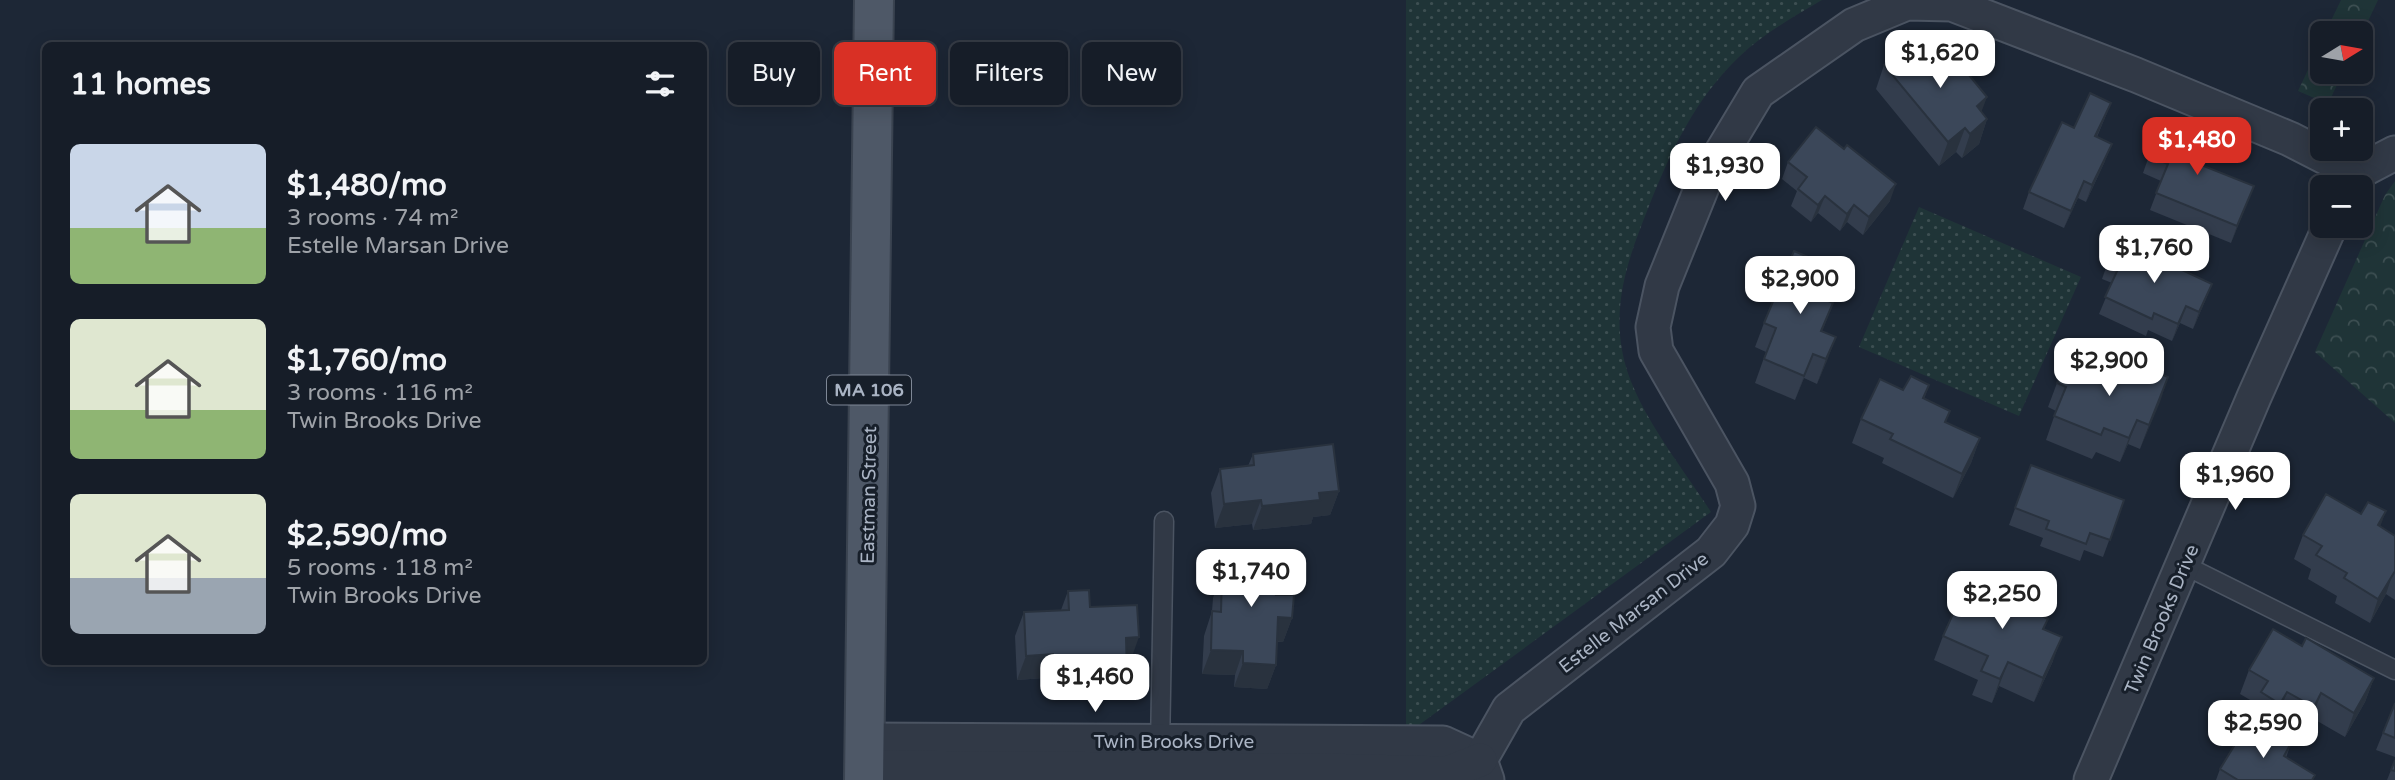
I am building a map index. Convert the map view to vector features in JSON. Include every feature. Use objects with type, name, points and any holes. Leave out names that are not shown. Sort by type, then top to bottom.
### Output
[{"type":"main road","name":"Eastman Street","points":[[864,762],[874,0]]},
{"type":"street","name":"Estelle Marsan Drive","points":[[1484,770],[1509,709],[1711,552],[1732,526],[1738,506],[1732,483],[1656,351],[1653,327],[1662,286],[1704,182],[1758,92],[1854,25],[1907,3],[1952,4],[2136,75],[2290,139],[2337,163],[2343,175]]},
{"type":"street","points":[[2359,175],[2395,153]]},
{"type":"street","name":"Twin Brooks Drive","points":[[2091,780],[2325,238]]},
{"type":"street","name":"Twin Brooks Drive","points":[[864,762],[1160,755],[1447,773],[1484,770]]},
{"type":"lane","points":[[1160,755],[1164,521]]},
{"type":"lane","points":[[2184,565],[2395,670]]},
{"type":"green space","points":[[1406,0],[1822,0],[1758,41],[1723,73],[1709,90],[1666,165],[1625,276],[1620,331],[1627,371],[1646,413],[1711,512],[1412,730],[1406,730]]},
{"type":"green space","points":[[2341,0],[2378,0],[2368,21],[2331,21]]},
{"type":"green space","points":[[2310,66],[2310,84],[2337,84],[2331,98],[2314,98],[2298,91]]},
{"type":"green space","points":[[2395,181],[2395,423],[2315,352],[2366,238],[2373,238],[2373,222],[2385,195]]},
{"type":"green space","points":[[1919,207],[2081,277],[2019,416],[1859,347]]},
{"type":"building","points":[[1931,42],[1948,64],[1955,58],[1987,97],[1977,106],[1987,119],[1970,134],[1965,128],[1948,142],[1884,65],[1908,45],[1916,54]]},
{"type":"building","points":[[2090,93],[2111,103],[2095,136],[2112,144],[2092,185],[2084,181],[2071,211],[2029,192],[2062,122],[2074,128]]},
{"type":"building","points":[[2164,119],[2202,135],[2191,161],[2254,186],[2237,226],[2156,193],[2168,164],[2149,156]]},
{"type":"building","points":[[1816,127],[1844,149],[1847,145],[1896,184],[1869,217],[1854,205],[1847,214],[1825,196],[1818,205],[1798,189],[1807,177],[1788,162]]},
{"type":"building","points":[[2118,240],[2212,284],[2199,312],[2186,306],[2178,324],[2154,313],[2152,319],[2105,297],[2119,267],[2108,262]]},
{"type":"building","points":[[1794,251],[1829,266],[1817,296],[1833,303],[1821,331],[1836,337],[1826,359],[1813,354],[1804,376],[1764,359],[1776,328],[1764,323]]},
{"type":"building","points":[[2068,358],[2126,382],[2134,363],[2168,377],[2149,425],[2137,420],[2129,438],[2104,428],[2101,435],[2054,416],[2066,387],[2057,383]]},
{"type":"building","points":[[1911,376],[1929,385],[1923,398],[1950,411],[1945,422],[1980,438],[1962,474],[1890,439],[1893,434],[1861,419],[1880,379],[1903,390]]},
{"type":"building","points":[[1333,444],[1339,491],[1319,493],[1320,500],[1262,506],[1261,500],[1224,504],[1220,469],[1254,465],[1253,454]]},
{"type":"building","points":[[2031,465],[2124,500],[2110,540],[2090,533],[2086,544],[2046,529],[2049,521],[2015,508]]},
{"type":"building","points":[[2326,494],[2361,514],[2368,502],[2386,511],[2378,525],[2395,536],[2395,571],[2378,599],[2344,578],[2347,573],[2316,555],[2322,546],[2303,535]]},
{"type":"building","points":[[1229,552],[1278,555],[1276,595],[1294,595],[1292,618],[1278,617],[1276,665],[1243,663],[1243,651],[1211,650],[1212,611],[1221,612],[1222,574],[1228,574]]},
{"type":"building","points":[[1982,578],[2018,595],[2014,603],[2048,619],[2043,629],[2062,637],[2043,678],[2008,662],[2000,679],[1981,671],[1988,656],[1943,636],[1962,594],[1972,599]]},
{"type":"building","points":[[1089,590],[1090,607],[1137,605],[1139,637],[1126,638],[1127,673],[1090,674],[1090,665],[1053,667],[1053,654],[1026,656],[1024,612],[1069,610],[1068,591]]},
{"type":"building","points":[[2273,629],[2302,646],[2306,638],[2374,678],[2354,713],[2321,693],[2314,707],[2287,692],[2280,704],[2261,692],[2268,681],[2249,670]]},
{"type":"building","points":[[2395,703],[2395,738],[2383,733]]},
{"type":"building","points":[[2267,729],[2291,743],[2284,756],[2315,775],[2312,780],[2238,780],[2220,769],[2242,733],[2259,743]]}]
